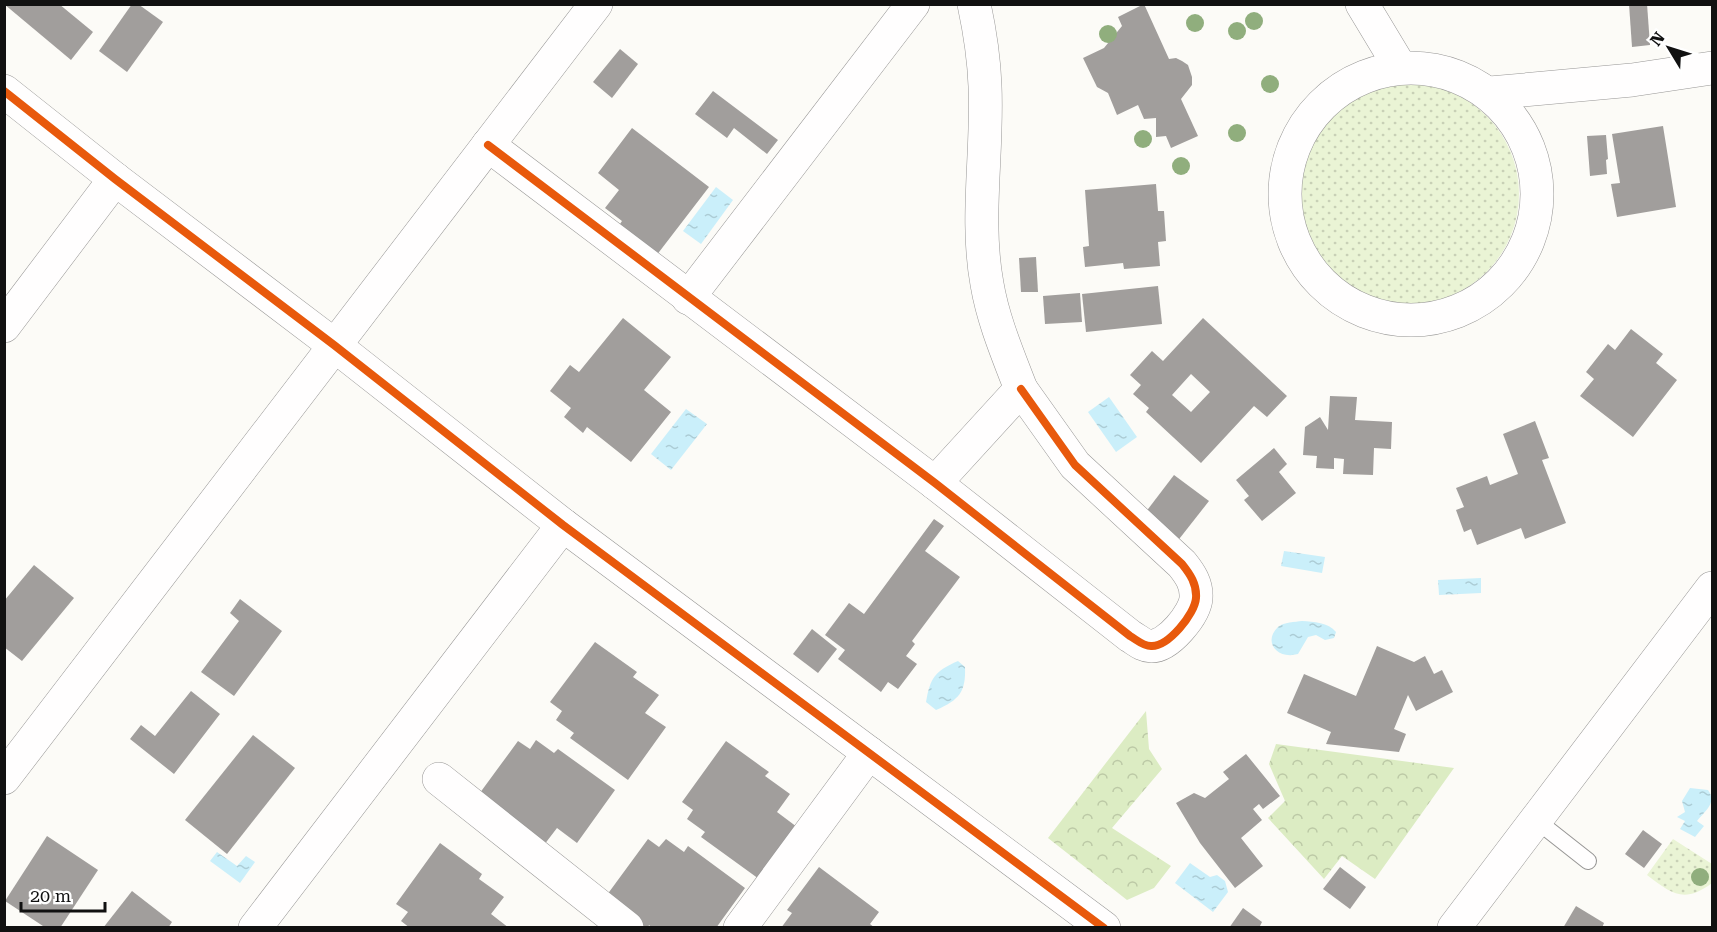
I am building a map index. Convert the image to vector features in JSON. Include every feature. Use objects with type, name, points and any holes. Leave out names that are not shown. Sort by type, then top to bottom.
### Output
[{"type":"street","points":[[4,778],[596,4]]},
{"type":"street","points":[[688,298],[913,4]]},
{"type":"street","points":[[488,145],[935,483],[1130,636],[1145,645],[1163,644],[1173,636],[1194,606],[1196,597],[1190,574],[1075,465],[1021,389],[1002,339],[987,284],[982,227],[986,88],[982,39],[974,4]]},
{"type":"street","points":[[1362,4],[1400,67]]},
{"type":"street","points":[[1400,67],[1447,71],[1490,93],[1521,128],[1537,172],[1537,218],[1519,262],[1487,297],[1445,317],[1399,322],[1353,308],[1316,280],[1292,240],[1283,194],[1292,148],[1317,108],[1355,80],[1400,67]]},
{"type":"street","points":[[1490,93],[1632,80],[1713,68]]},
{"type":"street","points":[[4,91],[563,525],[1104,927]]},
{"type":"street","points":[[4,326],[115,179]]},
{"type":"street","points":[[935,483],[1021,389]]},
{"type":"street","points":[[255,927],[563,525]]},
{"type":"street","points":[[1454,927],[1713,588]]},
{"type":"street","points":[[740,927],[869,753]]},
{"type":"street","points":[[439,779],[627,927]]},
{"type":"lane","points":[[1536,820],[1588,861]]},
{"type":"green space","points":[[1398,84],[1420,84],[1451,92],[1470,102],[1487,116],[1501,133],[1511,152],[1519,183],[1519,205],[1511,236],[1501,255],[1487,272],[1470,286],[1451,296],[1420,304],[1398,304],[1357,291],[1339,279],[1324,264],[1307,236],[1299,205],[1299,183],[1312,142],[1324,124],[1339,109],[1367,92]]},
{"type":"green space","points":[[1146,711],[1149,749],[1162,769],[1112,828],[1171,866],[1154,888],[1127,900],[1048,838]]},
{"type":"green space","points":[[1276,744],[1454,768],[1375,879],[1342,856],[1324,879],[1268,818],[1285,801],[1269,764]]},
{"type":"green space","points":[[1673,839],[1712,864],[1712,883],[1686,895],[1671,891],[1647,875]]},
{"type":"water","points":[[716,187],[733,200],[701,244],[683,231]]},
{"type":"water","points":[[1109,397],[1137,437],[1116,452],[1088,412]]},
{"type":"water","points":[[686,409],[707,424],[671,470],[651,454]]},
{"type":"water","points":[[1284,551],[1325,557],[1322,573],[1281,566]]},
{"type":"water","points":[[1481,578],[1481,593],[1439,595],[1438,580]]},
{"type":"water","points":[[1302,621],[1329,626],[1336,632],[1334,638],[1325,640],[1316,635],[1308,637],[1298,654],[1278,652],[1272,643],[1274,632],[1283,624]]},
{"type":"water","points":[[958,661],[965,667],[964,683],[960,694],[950,703],[936,710],[926,702],[929,687],[939,672]]},
{"type":"water","points":[[1690,788],[1708,790],[1711,799],[1711,803],[1697,821],[1704,826],[1695,837],[1680,829],[1685,821],[1677,817],[1685,812],[1682,801]]},
{"type":"water","points":[[217,852],[237,866],[246,856],[255,862],[240,883],[210,861]]},
{"type":"water","points":[[1190,863],[1210,877],[1217,875],[1225,881],[1228,892],[1213,912],[1175,883]]},
{"type":"building","points":[[4,4],[59,4],[93,32],[71,60]]},
{"type":"building","points":[[132,4],[138,4],[163,22],[127,72],[99,51]]},
{"type":"building","points":[[1144,4],[1169,59],[1176,58],[1188,65],[1192,77],[1192,85],[1181,99],[1198,136],[1171,148],[1166,136],[1156,137],[1156,118],[1144,119],[1138,105],[1117,115],[1108,93],[1097,87],[1083,58],[1104,48],[1122,26],[1118,17]]},
{"type":"building","points":[[1629,4],[1647,4],[1650,45],[1632,47]]},
{"type":"building","points":[[620,49],[638,64],[612,98],[593,82]]},
{"type":"building","points":[[713,91],[778,140],[767,154],[734,128],[727,138],[695,114]]},
{"type":"building","points":[[1663,126],[1676,207],[1617,217],[1611,184],[1620,183],[1612,134]]},
{"type":"building","points":[[632,128],[709,187],[656,256],[618,227],[622,221],[605,208],[619,190],[598,173]]},
{"type":"building","points":[[1606,135],[1607,174],[1590,176],[1587,136]]},
{"type":"building","points":[[1156,184],[1158,211],[1164,211],[1166,241],[1158,242],[1160,266],[1124,269],[1123,263],[1085,267],[1083,247],[1089,246],[1085,190]]},
{"type":"building","points":[[1036,257],[1038,292],[1021,292],[1019,258]]},
{"type":"building","points":[[1158,286],[1162,324],[1086,332],[1082,294]]},
{"type":"building","points":[[1080,293],[1082,322],[1045,324],[1043,296]]},
{"type":"building","points":[[623,318],[671,357],[644,390],[671,412],[631,462],[587,427],[583,433],[564,417],[571,408],[550,391],[570,365],[579,372]]},
{"type":"building","points":[[1203,318],[1287,396],[1267,417],[1254,406],[1201,463],[1146,412],[1149,408],[1133,394],[1141,385],[1130,375],[1152,351],[1163,361]],"holes":[[[1191,374],[1210,392],[1191,412],[1172,395]]]},
{"type":"building","points":[[1631,329],[1663,354],[1656,363],[1677,380],[1633,437],[1580,396],[1594,379],[1586,372],[1608,344],[1615,350]]},
{"type":"building","points":[[1330,396],[1357,397],[1355,420],[1392,422],[1391,449],[1374,448],[1373,475],[1343,474],[1344,459],[1334,458],[1334,469],[1316,468],[1317,456],[1303,455],[1305,427],[1320,417],[1328,430]]},
{"type":"building","points":[[1535,421],[1549,458],[1542,460],[1566,523],[1525,539],[1521,528],[1477,545],[1471,529],[1464,532],[1456,510],[1464,507],[1456,488],[1487,476],[1490,485],[1518,474],[1503,434]]},
{"type":"building","points":[[1274,448],[1287,464],[1279,472],[1296,493],[1262,521],[1244,500],[1249,496],[1236,480]]},
{"type":"building","points":[[1174,475],[1209,501],[1176,543],[1142,517]]},
{"type":"building","points":[[934,519],[944,526],[925,551],[960,577],[912,641],[915,644],[906,656],[917,664],[898,689],[888,682],[881,692],[838,659],[845,650],[825,635],[849,603],[864,614]]},
{"type":"building","points":[[34,565],[74,598],[22,661],[4,647],[4,601]]},
{"type":"building","points":[[240,599],[282,631],[234,696],[201,672],[239,621],[230,613]]},
{"type":"building","points":[[812,629],[837,649],[818,673],[793,654]]},
{"type":"building","points":[[595,642],[637,672],[633,677],[659,695],[645,713],[666,727],[628,780],[570,738],[574,733],[556,720],[562,711],[550,702]]},
{"type":"building","points":[[1377,646],[1414,662],[1425,656],[1434,674],[1442,670],[1453,692],[1416,711],[1408,695],[1394,729],[1406,734],[1399,752],[1326,744],[1331,732],[1287,713],[1304,674],[1356,696]]},
{"type":"building","points":[[191,691],[220,714],[174,774],[130,739],[141,725],[155,736]]},
{"type":"building","points":[[253,735],[295,768],[227,854],[185,820]]},
{"type":"building","points":[[536,740],[554,753],[558,749],[615,790],[577,843],[557,828],[544,845],[474,801],[518,741],[530,749]]},
{"type":"building","points":[[726,741],[769,772],[765,776],[790,794],[777,812],[797,827],[759,879],[701,837],[705,832],[687,819],[693,810],[682,802]]},
{"type":"building","points":[[1246,754],[1280,796],[1263,809],[1259,804],[1253,809],[1262,820],[1241,838],[1263,866],[1235,888],[1200,843],[1176,803],[1194,793],[1205,798],[1229,779],[1223,772]]},
{"type":"building","points":[[1643,830],[1662,844],[1644,868],[1625,854]]},
{"type":"building","points":[[47,836],[98,870],[60,928],[46,928],[5,901]]},
{"type":"building","points":[[648,839],[659,847],[666,839],[684,852],[688,846],[745,888],[716,928],[689,928],[687,926],[685,928],[652,928],[649,925],[648,928],[642,928],[604,899]]},
{"type":"building","points":[[440,843],[482,874],[479,879],[504,897],[491,914],[509,928],[410,928],[401,921],[408,912],[396,904]]},
{"type":"building","points":[[819,867],[879,912],[870,924],[875,928],[781,928],[792,913],[787,910]]},
{"type":"building","points":[[1340,867],[1366,887],[1350,909],[1323,889]]},
{"type":"building","points":[[132,891],[172,922],[168,928],[103,928]]},
{"type":"building","points":[[1576,906],[1604,923],[1602,928],[1563,928]]},
{"type":"building","points":[[1243,908],[1262,922],[1259,928],[1229,928]]},
{"type":"cycle path","points":[[4,91],[563,525],[1104,928]]},
{"type":"cycle path","points":[[488,145],[935,483],[1130,636],[1148,646],[1158,645],[1180,628],[1191,612],[1196,598],[1190,575],[1182,564],[1075,465],[1021,389]]}]
